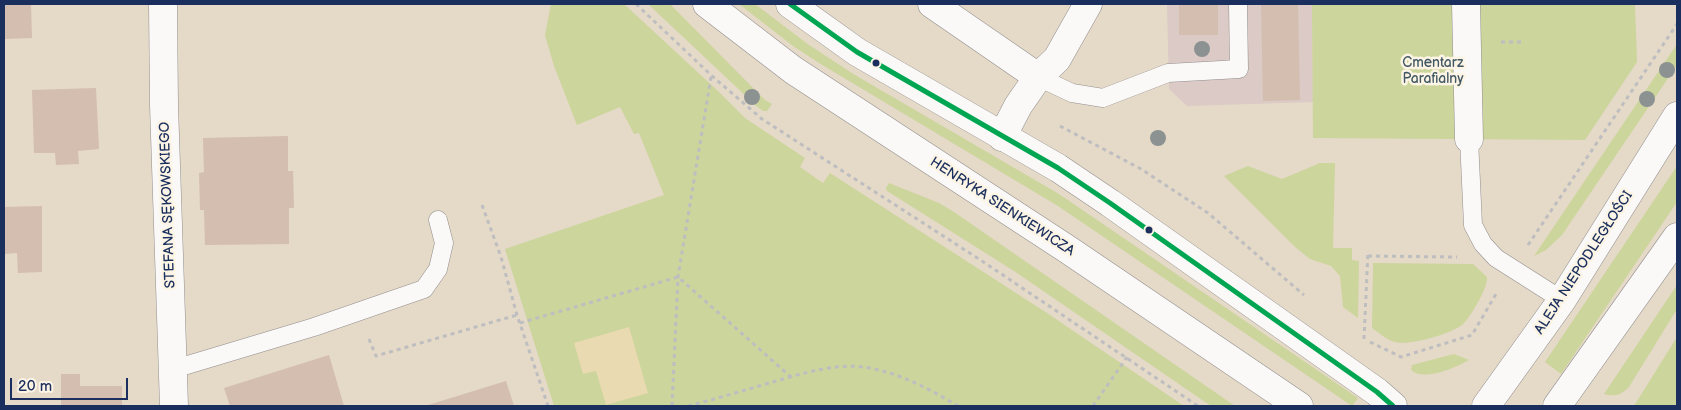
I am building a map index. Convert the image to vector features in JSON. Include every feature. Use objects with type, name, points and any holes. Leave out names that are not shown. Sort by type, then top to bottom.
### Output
[{"type":"street","name":"STEFANA SĘKOWSKIEGO","points":[[163,4],[174,406]]},
{"type":"street","name":"HENRYKA SIENKIEWICZA","points":[[706,4],[792,70],[1067,249],[1299,406]]},
{"type":"street","points":[[790,4],[856,52],[1058,168],[1377,392],[1394,406]]},
{"type":"street","points":[[932,4],[1038,76]]},
{"type":"street","points":[[1002,137],[1018,106],[1038,76],[1057,60],[1088,4]]},
{"type":"street","points":[[1466,4],[1469,139]]},
{"type":"street","name":"ALEJA NIEPODLEGŁOŚCI","points":[[1486,406],[1562,300],[1677,116]]},
{"type":"street","points":[[1557,406],[1677,237]]},
{"type":"lane","points":[[1038,76],[1072,94],[1104,98],[1168,73],[1239,70],[1238,4]]},
{"type":"lane","points":[[1469,139],[1473,225],[1483,244],[1496,258],[1562,300]]},
{"type":"lane","points":[[174,369],[314,327],[424,288],[438,269],[444,243],[438,220]]},
{"type":"path","points":[[636,4],[712,76],[762,119],[982,261],[1198,406]]},
{"type":"path","points":[[1472,335],[1512,269],[1677,24]]},
{"type":"path","points":[[672,406],[678,277],[712,76]]},
{"type":"path","points":[[482,205],[501,257],[517,315],[548,406]]},
{"type":"path","points":[[1364,339],[1368,251]]},
{"type":"path","points":[[1368,256],[1463,257]]},
{"type":"path","points":[[520,323],[678,277]]},
{"type":"path","points":[[678,277],[791,377]]},
{"type":"path","points":[[368,336],[376,356],[517,315]]},
{"type":"path","points":[[1093,406],[1126,357]]},
{"type":"path","points":[[688,406],[791,377],[837,368],[860,367],[887,372],[914,382],[958,406]]},
{"type":"shaded area","points":[[1167,4],[1312,4],[1313,102],[1187,106],[1169,89]]},
{"type":"green space","points":[[551,4],[624,4],[745,118],[805,158],[800,167],[823,183],[830,173],[1047,313],[1184,406],[554,406],[505,249],[664,195],[639,133],[634,134],[620,107],[577,125],[554,66],[545,35]]},
{"type":"green space","points":[[648,4],[670,4],[765,100],[772,104],[767,111],[763,111],[747,99]]},
{"type":"green space","points":[[739,4],[755,4],[809,45],[855,75],[1059,194],[1358,398],[1352,406],[1058,206],[819,63],[793,46]]},
{"type":"green space","name":"Cmentarz Parafialny","points":[[1312,4],[1635,4],[1637,62],[1585,140],[1313,138]]},
{"type":"green space","points":[[1677,44],[1677,65],[1562,235],[1546,250],[1534,256]]},
{"type":"green space","points":[[1320,163],[1335,163],[1333,248],[1352,248],[1352,260],[1359,261],[1358,318],[1343,307],[1340,276],[1331,266],[1310,259],[1295,247],[1224,176],[1248,166],[1282,179]]},
{"type":"green space","points":[[1677,166],[1677,202],[1561,374],[1545,362]]},
{"type":"green space","points":[[889,183],[939,203],[954,212],[1235,406],[1211,406],[1014,271],[887,191],[886,188]]},
{"type":"green space","points":[[1373,263],[1473,264],[1487,277],[1487,282],[1478,302],[1462,325],[1449,332],[1430,338],[1402,343],[1395,342],[1372,328]]},
{"type":"green space","points":[[1677,285],[1677,309],[1629,387],[1618,395],[1604,394]]},
{"type":"green space","points":[[1677,337],[1677,406],[1634,406]]},
{"type":"green space","points":[[1454,354],[1469,360],[1432,374],[1417,373],[1411,370],[1412,365]]},
{"type":"sand","points":[[629,327],[648,393],[606,405],[596,371],[583,374],[574,343]]},
{"type":"building","points":[[4,4],[31,4],[32,38],[4,39]]},
{"type":"building","points":[[1179,4],[1218,4],[1218,35],[1179,35]]},
{"type":"building","points":[[1261,4],[1298,4],[1300,100],[1263,101]]},
{"type":"building","points":[[96,88],[99,149],[78,151],[79,164],[56,165],[55,153],[34,153],[32,90]]},
{"type":"building","points":[[288,136],[288,171],[293,171],[294,208],[289,208],[289,244],[205,245],[204,210],[200,210],[199,173],[204,172],[203,138]]},
{"type":"building","points":[[42,206],[42,272],[18,273],[17,253],[4,254],[4,207]]},
{"type":"building","points":[[329,355],[344,406],[230,406],[224,388]]},
{"type":"building","points":[[61,374],[80,374],[80,386],[122,386],[122,406],[61,406]]},
{"type":"building","points":[[506,381],[514,406],[425,406]]},
{"type":"transit line","points":[[790,4],[857,52],[1058,168],[1377,392],[1393,406]]}]
